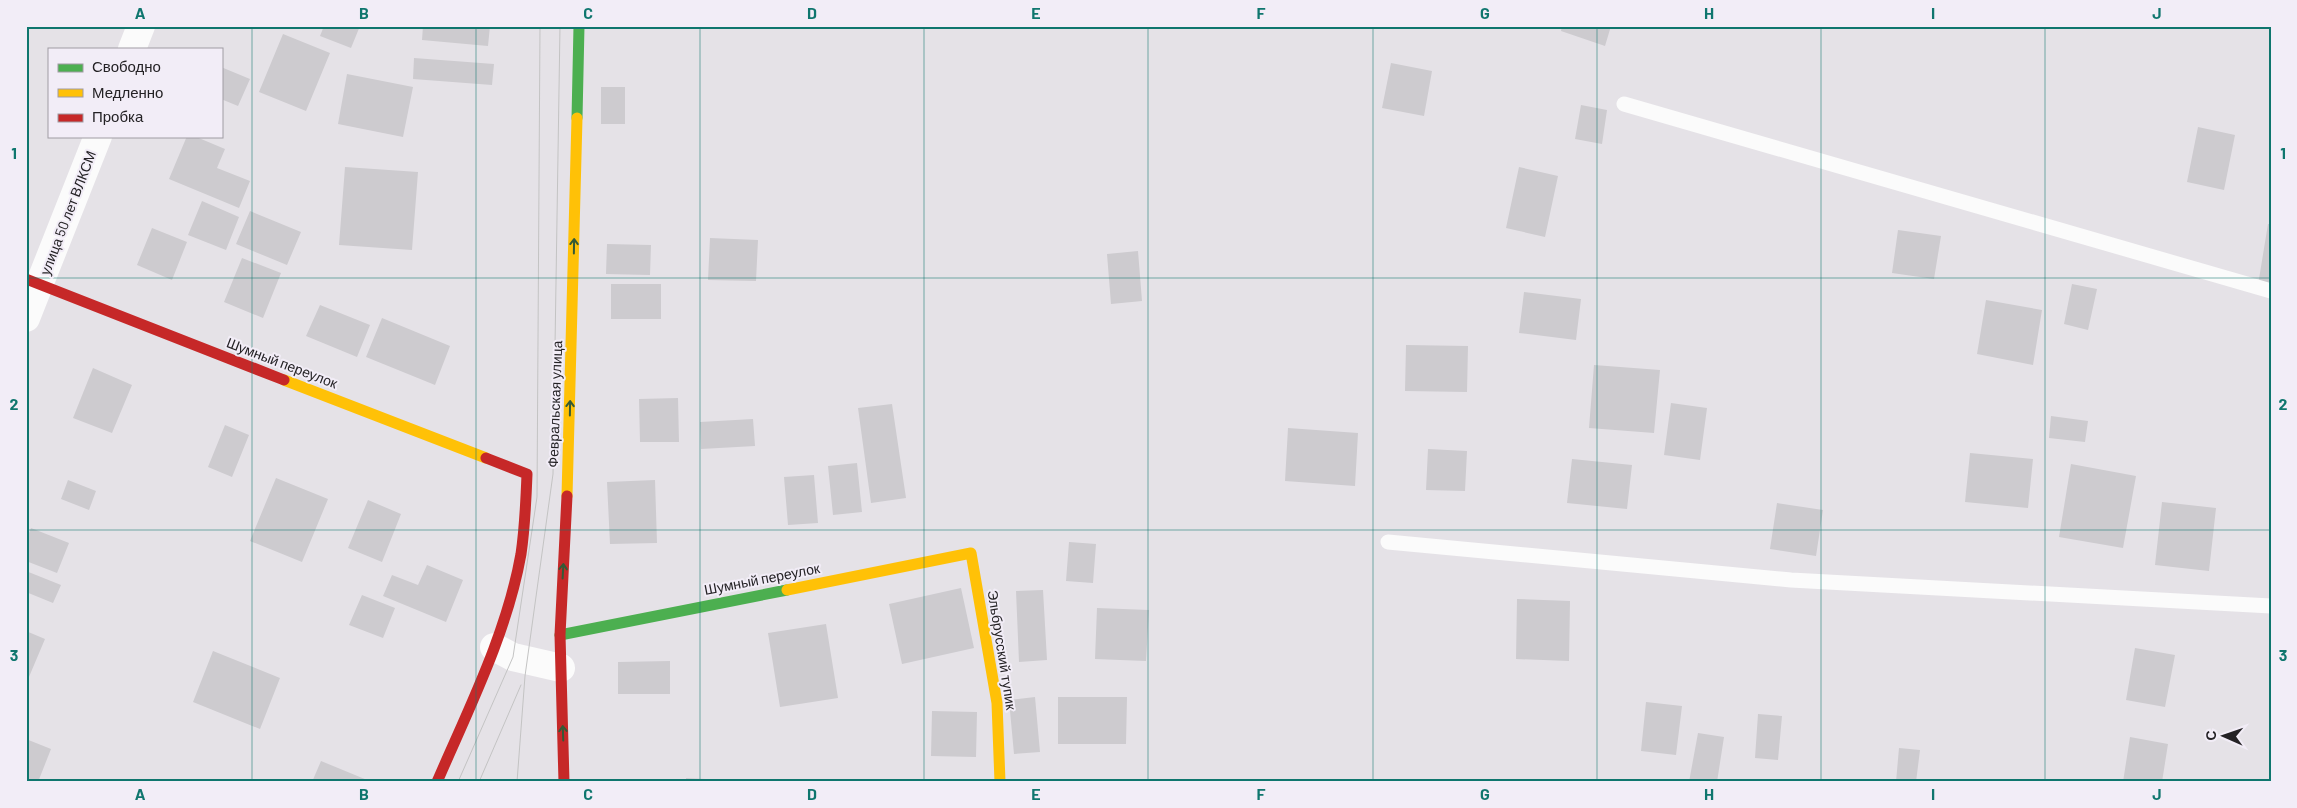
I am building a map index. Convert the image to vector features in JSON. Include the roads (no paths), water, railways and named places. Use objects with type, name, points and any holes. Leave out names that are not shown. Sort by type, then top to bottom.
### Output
[{"type":"street","points":[[132,48],[141,26]]},
{"type":"street","name":"Февральская улица","points":[[564,782],[560,635],[569,450],[579,26]]},
{"type":"street","name":"улица 50 лет ВЛКСМ","points":[[26,318],[33,282],[97,138]]},
{"type":"street","name":"Шумный переулок","points":[[33,282],[527,474]]},
{"type":"street","name":"Февральская улица","points":[[437,782],[494,648],[512,591],[528,507],[527,474]]},
{"type":"street","name":"Шумный переулок","points":[[560,635],[971,553]]},
{"type":"street","name":"Эльбрусский тупик","points":[[971,553],[998,703],[1000,782]]},
{"type":"street","points":[[494,648],[514,657],[561,668]]},
{"type":"lane","points":[[1624,104],[2271,291]]},
{"type":"lane","points":[[1388,542],[1791,580],[2271,606]]},
{"type":"tram line","points":[[458,782],[513,657],[537,497],[540,26]]},
{"type":"tram line","points":[[517,782],[525,676],[553,474],[560,26]]},
{"type":"tram line","points":[[479,782],[521,685]]}]
